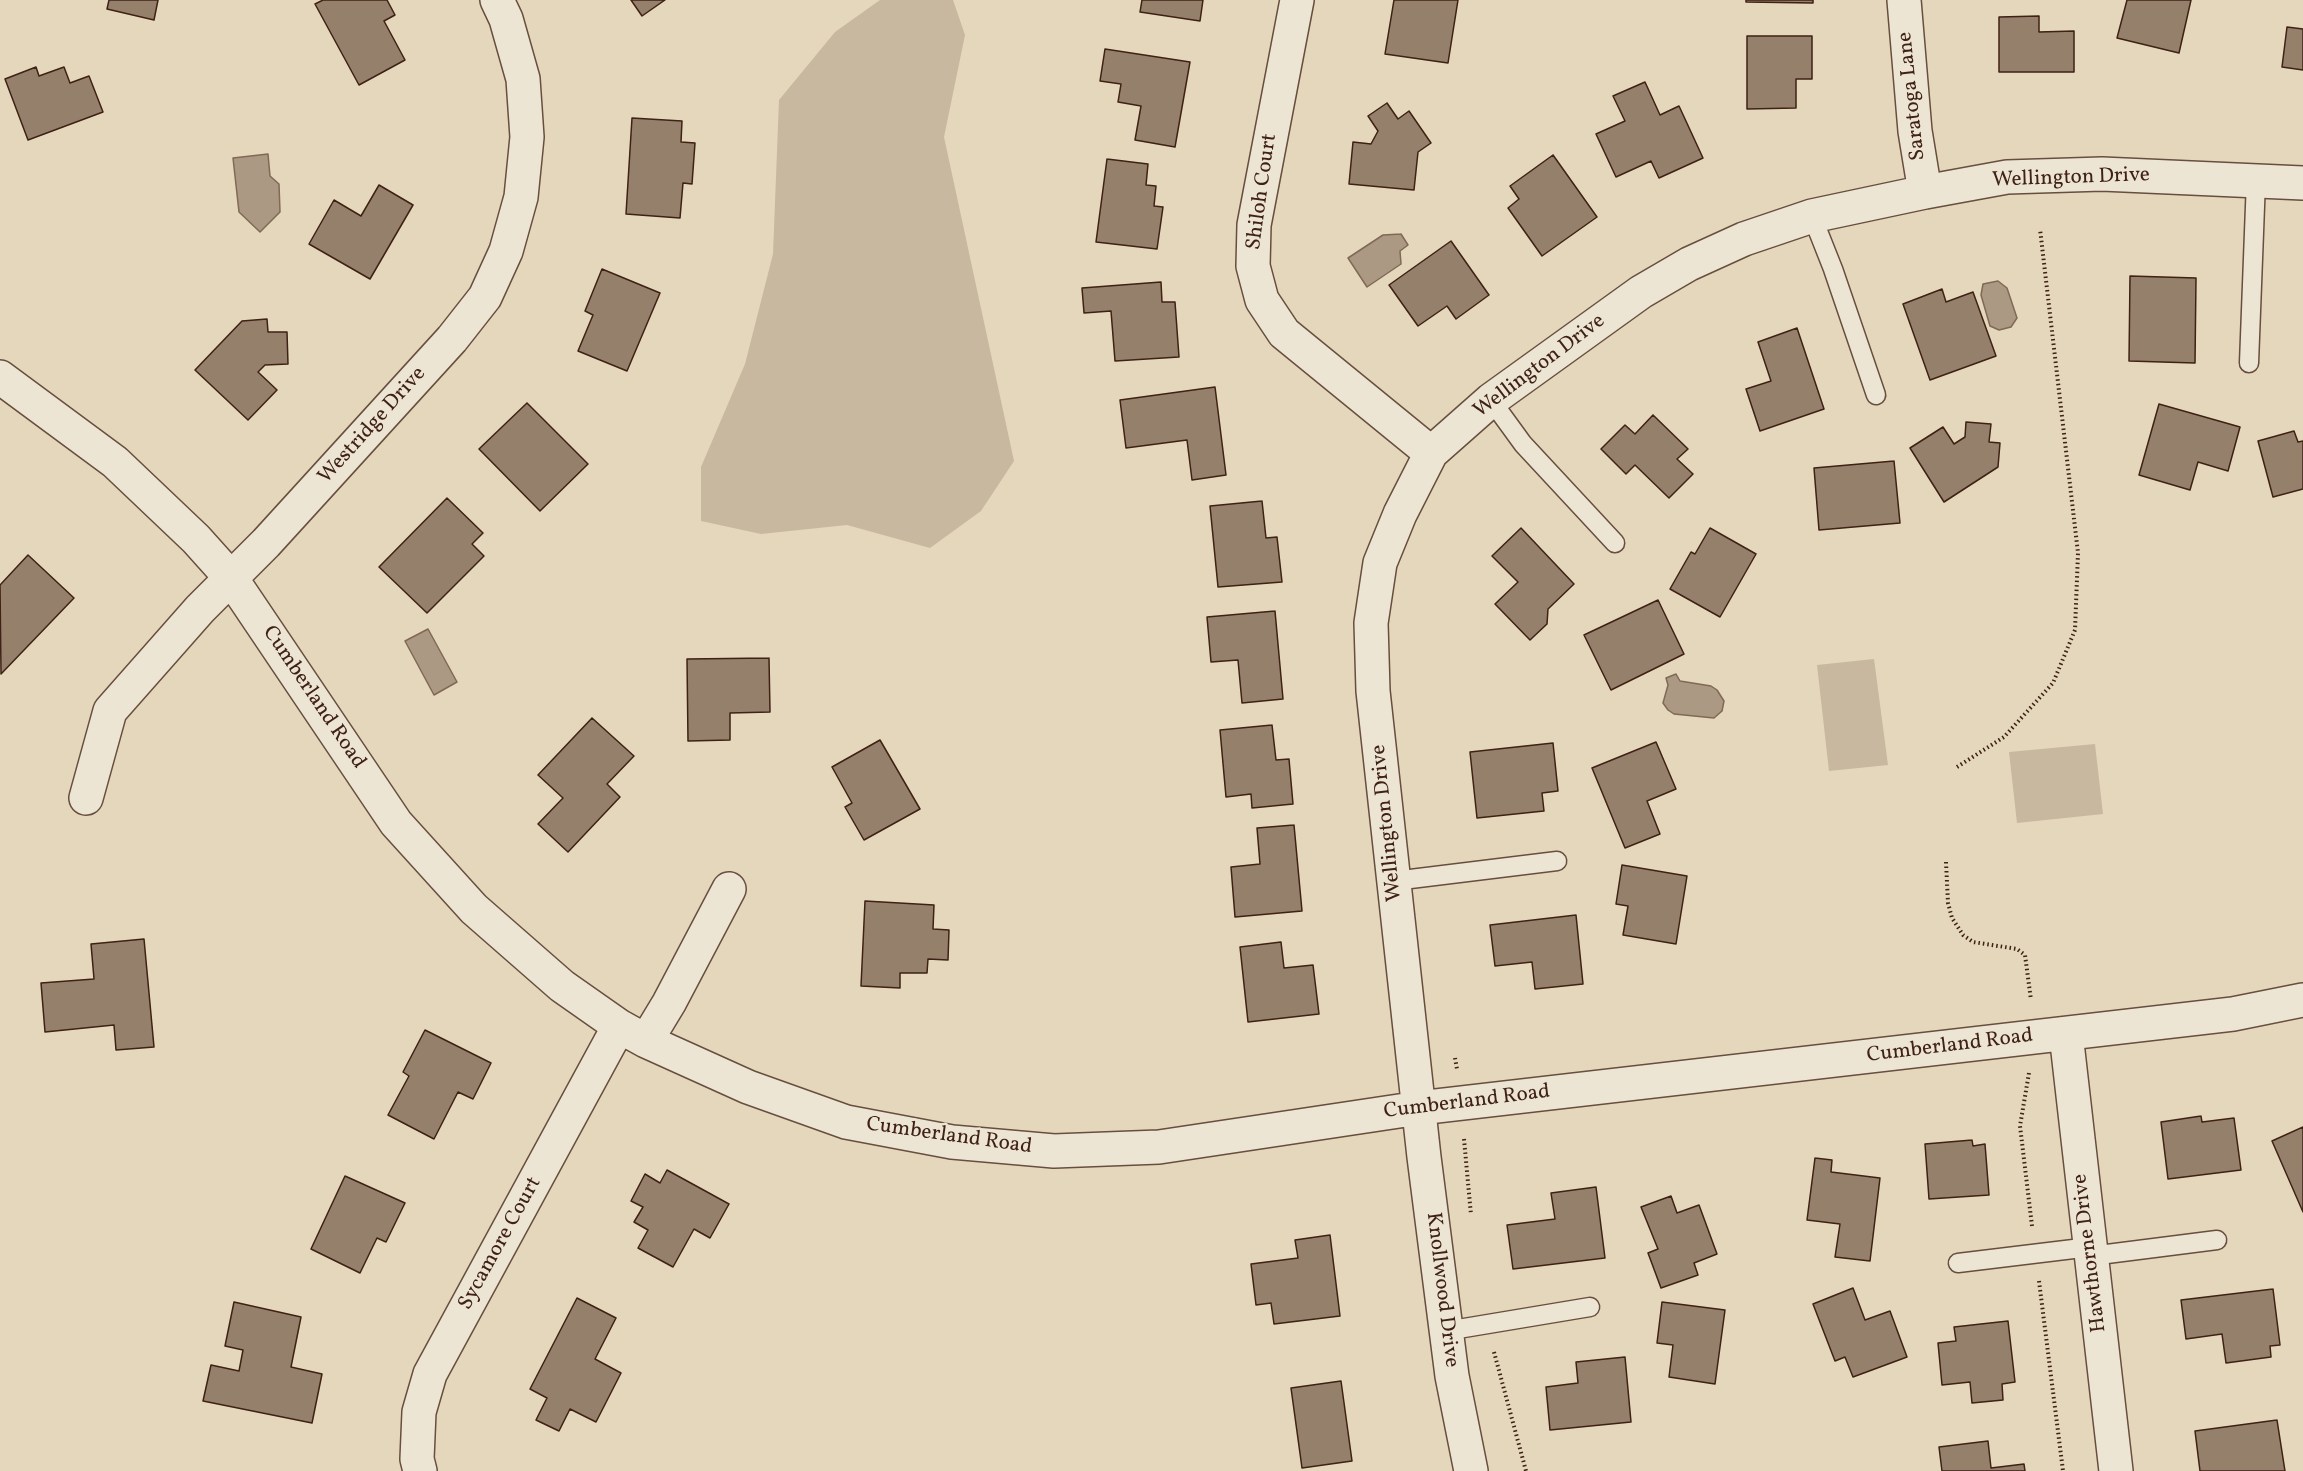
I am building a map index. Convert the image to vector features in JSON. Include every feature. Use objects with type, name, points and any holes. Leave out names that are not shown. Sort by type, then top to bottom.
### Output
[{"type":"street","name":"Westridge Drive","points":[[86,798],[110,711],[452,339],[485,297],[506,251],[520,197],[527,137],[523,79],[506,19],[497,0]]},
{"type":"street","name":"Shiloh Court","points":[[1297,0],[1254,225],[1253,266],[1262,300],[1284,333],[1431,453]]},
{"type":"street","name":"Saratoga Lane","points":[[1905,0],[1915,131],[1925,192]]},
{"type":"street","name":"Wellington Drive","points":[[1419,1108],[1373,691],[1371,623],[1380,563],[1400,514],[1431,453],[1491,400],[1641,292],[1689,264],[1744,239],[1812,216],[2007,177],[2102,174],[2303,183]]},
{"type":"street","name":"Cumberland Road","points":[[0,377],[115,462],[196,539],[231,578],[266,627],[396,823],[474,909],[561,986],[632,1033],[748,1087],[846,1122],[952,1142],[1054,1151],[1159,1147],[1419,1108],[2233,1014],[2303,1000]]},
{"type":"street","name":"Sycamore Court","points":[[420,1471],[417,1459],[419,1412],[430,1374],[632,1033],[669,1002],[729,888]]},
{"type":"street","name":"Hawthorne Drive","points":[[2066,1034],[2116,1471]]},
{"type":"street","name":"Knollwood Drive","points":[[1419,1108],[1452,1376],[1471,1471]]},
{"type":"lane","points":[[2249,363],[2256,180]]},
{"type":"lane","points":[[1812,216],[1833,269],[1876,395]]},
{"type":"lane","points":[[1491,400],[1523,444],[1615,543]]},
{"type":"lane","points":[[1394,881],[1557,861]]},
{"type":"lane","points":[[1958,1263],[2036,1254],[2090,1252],[2217,1240]]},
{"type":"lane","points":[[1446,1331],[1590,1307]]},
{"type":"path","points":[[1957,767],[2004,737],[2053,683],[2075,630],[2078,553],[2040,229]]},
{"type":"path","points":[[1946,862],[1948,903],[1952,918],[1963,934],[1973,942],[2018,949],[2025,955],[2030,990],[2032,1037],[2029,1078],[2020,1126],[2063,1471]]},
{"type":"path","points":[[1455,1058],[1472,1223]]},
{"type":"path","points":[[1488,1324],[1526,1471]]},
{"type":"shaded area","points":[[880,0],[953,0],[965,35],[944,137],[1014,461],[981,511],[930,548],[847,525],[761,534],[701,521],[701,467],[745,364],[773,254],[779,100],[835,32]]},
{"type":"shaded area","points":[[268,154],[270,176],[279,184],[280,212],[260,232],[239,212],[233,158]]},
{"type":"shaded area","points":[[1401,234],[1408,245],[1400,251],[1401,264],[1367,287],[1348,258],[1383,235]]},
{"type":"shaded area","points":[[1998,281],[2007,288],[2017,318],[2011,327],[1999,330],[1990,326],[1981,295],[1983,284]]},
{"type":"shaded area","points":[[428,629],[457,682],[434,695],[405,641]]},
{"type":"shaded area","points":[[1874,659],[1888,765],[1829,771],[1817,665]]},
{"type":"shaded area","points":[[1676,674],[1680,681],[1711,686],[1717,690],[1724,701],[1722,711],[1714,718],[1674,714],[1668,710],[1663,703],[1668,685],[1666,678]]},
{"type":"shaded area","points":[[2095,744],[2103,814],[2017,823],[2009,752]]},
{"type":"building","points":[[109,0],[158,0],[154,20],[107,9]]},
{"type":"building","points":[[323,0],[387,0],[395,15],[384,21],[405,60],[359,85],[315,4]]},
{"type":"building","points":[[631,0],[665,0],[642,16]]},
{"type":"building","points":[[1142,0],[1203,0],[1200,21],[1140,12]]},
{"type":"building","points":[[1394,0],[1458,0],[1448,63],[1385,54]]},
{"type":"building","points":[[1746,0],[1813,0],[1813,3],[1746,2]]},
{"type":"building","points":[[2127,0],[2191,0],[2179,53],[2117,38]]},
{"type":"building","points":[[2039,16],[2039,32],[2074,31],[2074,72],[1999,72],[1999,17]]},
{"type":"building","points":[[2287,27],[2303,29],[2303,70],[2282,67]]},
{"type":"building","points":[[1747,36],[1812,36],[1812,79],[1796,79],[1796,108],[1747,109]]},
{"type":"building","points":[[1105,49],[1190,62],[1175,147],[1135,140],[1141,106],[1118,102],[1121,84],[1100,81]]},
{"type":"building","points":[[36,67],[39,76],[64,67],[70,83],[89,76],[103,112],[28,140],[5,79]]},
{"type":"building","points":[[1645,82],[1660,115],[1679,106],[1703,158],[1659,178],[1651,161],[1616,177],[1596,134],[1625,121],[1613,96]]},
{"type":"building","points":[[1387,103],[1398,119],[1409,111],[1431,143],[1418,152],[1414,190],[1349,184],[1353,142],[1371,144],[1378,131],[1368,116]]},
{"type":"building","points":[[632,118],[682,121],[681,142],[695,143],[692,184],[683,183],[680,218],[626,214]]},
{"type":"building","points":[[1553,155],[1597,217],[1542,256],[1508,208],[1519,199],[1510,186]]},
{"type":"building","points":[[1107,159],[1148,164],[1146,185],[1156,186],[1154,206],[1163,207],[1157,249],[1096,242]]},
{"type":"building","points":[[379,185],[413,205],[370,279],[309,244],[334,200],[361,216]]},
{"type":"building","points":[[1451,241],[1489,295],[1456,319],[1447,306],[1418,326],[1389,285]]},
{"type":"building","points":[[602,269],[660,293],[627,371],[578,351],[593,315],[585,311]]},
{"type":"building","points":[[2130,276],[2196,278],[2195,363],[2129,361]]},
{"type":"building","points":[[1161,282],[1162,302],[1175,302],[1179,357],[1115,361],[1111,311],[1084,313],[1082,288]]},
{"type":"building","points":[[1942,289],[1946,302],[1973,292],[1996,356],[1930,380],[1903,304]]},
{"type":"building","points":[[267,319],[268,332],[287,332],[288,364],[265,365],[258,372],[277,390],[248,420],[195,370],[242,321]]},
{"type":"building","points":[[1797,328],[1824,409],[1760,431],[1746,389],[1771,381],[1758,342]]},
{"type":"building","points":[[1215,387],[1226,475],[1192,480],[1187,440],[1126,448],[1120,400]]},
{"type":"building","points":[[527,403],[588,464],[540,511],[479,449]]},
{"type":"building","points":[[2159,404],[2240,427],[2228,471],[2198,462],[2190,490],[2139,475]]},
{"type":"building","points":[[1653,415],[1688,449],[1677,459],[1693,474],[1669,498],[1635,465],[1626,474],[1601,449],[1625,425],[1635,434]]},
{"type":"building","points":[[1966,422],[1991,424],[1989,442],[2000,443],[1998,467],[1944,502],[1910,448],[1943,427],[1954,444],[1965,437]]},
{"type":"building","points":[[2294,431],[2298,442],[2303,441],[2303,489],[2273,497],[2258,441]]},
{"type":"building","points":[[1894,461],[1900,523],[1819,530],[1814,468]]},
{"type":"building","points":[[447,498],[483,533],[472,544],[484,556],[427,613],[379,567]]},
{"type":"building","points":[[1262,501],[1266,538],[1277,537],[1282,582],[1218,587],[1210,506]]},
{"type":"building","points":[[1521,528],[1574,584],[1548,609],[1547,624],[1530,640],[1495,604],[1518,582],[1492,556]]},
{"type":"building","points":[[1710,528],[1756,554],[1720,617],[1670,589],[1691,552],[1695,554]]},
{"type":"building","points":[[28,555],[74,598],[1,674],[0,585]]},
{"type":"building","points":[[1658,600],[1684,654],[1611,690],[1584,635]]},
{"type":"building","points":[[1275,611],[1283,699],[1242,703],[1238,660],[1211,662],[1207,617]]},
{"type":"building","points":[[769,658],[770,712],[730,713],[730,740],[688,741],[687,659]]},
{"type":"building","points":[[592,718],[634,756],[607,784],[620,797],[568,852],[538,824],[563,798],[538,775]]},
{"type":"building","points":[[1272,725],[1276,760],[1289,759],[1293,804],[1252,808],[1251,794],[1226,797],[1220,730]]},
{"type":"building","points":[[880,740],[920,809],[864,840],[845,807],[852,803],[832,767]]},
{"type":"building","points":[[1656,742],[1676,789],[1647,801],[1660,834],[1625,848],[1592,768]]},
{"type":"building","points":[[1553,743],[1558,791],[1542,793],[1544,811],[1477,818],[1470,752]]},
{"type":"building","points":[[1294,825],[1302,911],[1235,917],[1231,867],[1260,864],[1257,828]]},
{"type":"building","points":[[1622,865],[1687,876],[1676,944],[1623,935],[1628,906],[1616,904]]},
{"type":"building","points":[[865,901],[934,905],[933,929],[949,930],[948,960],[928,959],[927,973],[900,973],[900,988],[861,986]]},
{"type":"building","points":[[1576,915],[1583,984],[1535,989],[1532,962],[1495,966],[1490,925]]},
{"type":"building","points":[[144,939],[154,1047],[116,1050],[114,1025],[45,1032],[41,983],[94,979],[91,944]]},
{"type":"building","points":[[1281,942],[1284,968],[1313,965],[1319,1014],[1248,1022],[1240,947]]},
{"type":"building","points":[[425,1030],[491,1063],[473,1099],[458,1092],[434,1139],[388,1115],[409,1076],[403,1072]]},
{"type":"building","points":[[2201,1116],[2202,1122],[2234,1118],[2241,1170],[2168,1179],[2161,1122]]},
{"type":"building","points":[[2303,1127],[2303,1212],[2272,1141]]},
{"type":"building","points":[[1972,1140],[1973,1146],[1985,1144],[1989,1195],[1929,1199],[1925,1144]]},
{"type":"building","points":[[1815,1158],[1832,1160],[1831,1172],[1880,1178],[1870,1261],[1835,1257],[1840,1224],[1807,1220]]},
{"type":"building","points":[[667,1170],[729,1204],[710,1238],[694,1229],[673,1267],[638,1248],[648,1230],[634,1222],[643,1207],[631,1201],[645,1174],[660,1183]]},
{"type":"building","points":[[345,1176],[405,1203],[386,1242],[377,1238],[360,1273],[311,1249]]},
{"type":"building","points":[[1596,1187],[1605,1258],[1513,1269],[1507,1225],[1555,1219],[1551,1193]]},
{"type":"building","points":[[1671,1196],[1677,1213],[1699,1205],[1717,1254],[1694,1263],[1698,1275],[1661,1288],[1648,1253],[1658,1249],[1641,1207]]},
{"type":"building","points":[[1330,1235],[1340,1316],[1274,1324],[1271,1303],[1256,1305],[1251,1264],[1298,1258],[1295,1240]]},
{"type":"building","points":[[1853,1288],[1865,1320],[1890,1311],[1907,1357],[1853,1377],[1845,1357],[1835,1361],[1813,1304]]},
{"type":"building","points":[[2273,1289],[2280,1345],[2270,1346],[2271,1357],[2226,1363],[2222,1334],[2186,1339],[2181,1300]]},
{"type":"building","points":[[577,1298],[616,1318],[595,1359],[621,1373],[596,1422],[570,1409],[559,1431],[536,1420],[547,1398],[530,1389]]},
{"type":"building","points":[[234,1302],[301,1317],[291,1367],[322,1374],[312,1423],[203,1401],[211,1365],[239,1371],[243,1350],[225,1346]]},
{"type":"building","points":[[1662,1302],[1725,1310],[1715,1384],[1669,1377],[1673,1345],[1657,1343]]},
{"type":"building","points":[[2008,1321],[2015,1382],[2002,1384],[2003,1400],[1972,1403],[1970,1382],[1942,1385],[1938,1343],[1956,1341],[1954,1327]]},
{"type":"building","points":[[1625,1357],[1631,1422],[1550,1430],[1546,1387],[1578,1383],[1576,1362]]},
{"type":"building","points":[[1341,1381],[1352,1461],[1302,1468],[1291,1388]]},
{"type":"building","points":[[2277,1420],[2285,1471],[2200,1471],[2195,1431]]},
{"type":"building","points":[[1988,1441],[1991,1468],[2024,1464],[2025,1471],[1942,1471],[1939,1447]]}]
